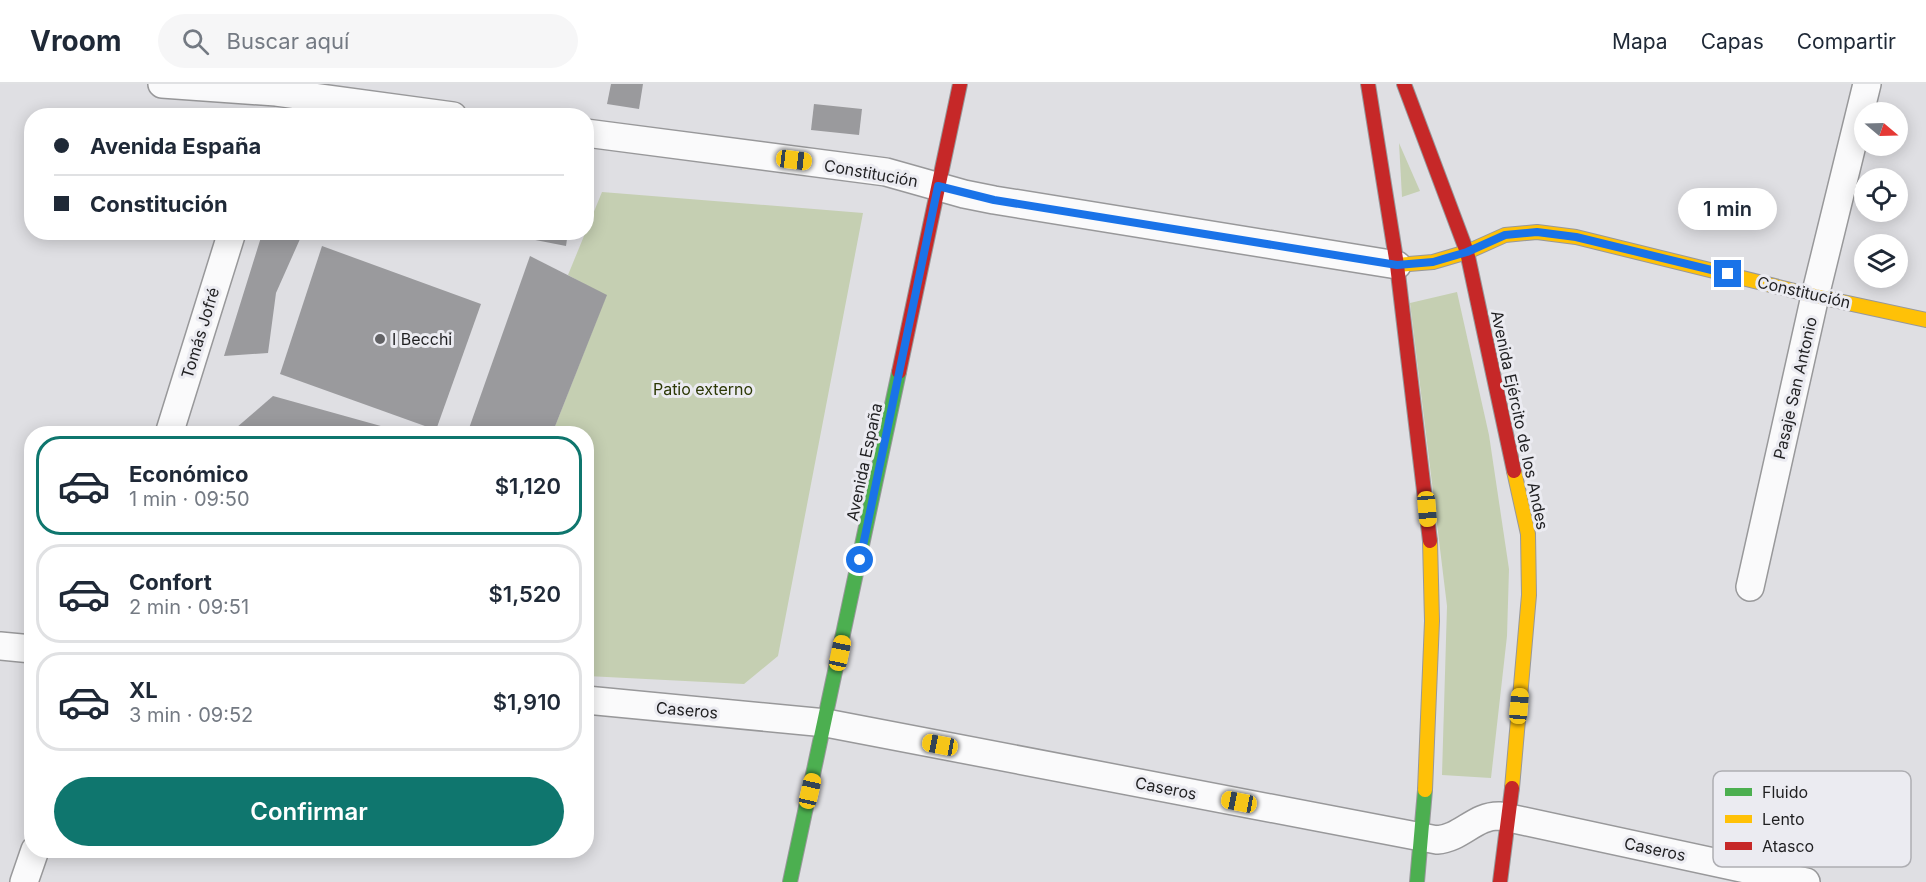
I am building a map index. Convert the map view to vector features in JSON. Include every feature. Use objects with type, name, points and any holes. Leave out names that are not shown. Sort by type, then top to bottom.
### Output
[{"type":"street","points":[[162,84],[378,108]]},
{"type":"street","name":"Avenida España","points":[[790,882],[826,723],[960,84]]},
{"type":"street","points":[[1368,84],[1397,265],[1425,487],[1431,554],[1432,621],[1423,837],[1417,882]]},
{"type":"street","name":"Avenida Ejército de los Andes","points":[[1404,84],[1467,252],[1523,504],[1530,563],[1509,818],[1500,882]]},
{"type":"street","name":"Pasaje San Antonio","points":[[1750,587],[1815,296],[1867,84]]},
{"type":"street","name":"Constitución","points":[[594,134],[886,172],[994,200],[1397,265],[1433,262],[1467,252],[1505,235],[1537,232],[1576,237],[1815,296],[1926,320]]},
{"type":"street","name":"Tomás Jofré","points":[[171,426],[230,240]]},
{"type":"street","points":[[0,646],[24,648]]},
{"type":"street","name":"Caseros","points":[[594,701],[826,723],[1423,837],[1446,839],[1464,831],[1482,818],[1509,818],[1713,862]]},
{"type":"street","points":[[24,882],[32,858]]},
{"type":"street","name":"Caseros","points":[[1736,867],[1806,882]]},
{"type":"green space","points":[[1399,143],[1420,191],[1402,197]]},
{"type":"green space","name":"Patio externo","points":[[602,192],[863,213],[778,656],[744,684],[594,676],[594,426],[555,426],[606,296],[568,275],[582,240],[594,240],[594,212]]},
{"type":"green space","points":[[1457,292],[1489,435],[1509,569],[1507,636],[1491,778],[1442,775],[1447,606],[1410,303]]},
{"type":"building","points":[[611,84],[643,84],[639,109],[607,104]]},
{"type":"building","points":[[814,104],[862,109],[859,135],[811,130]]},
{"type":"building","points":[[260,240],[300,240],[276,293],[268,353],[224,356]]},
{"type":"building","points":[[535,240],[567,240],[566,246]]},
{"type":"building","name":"I Becchi","points":[[322,246],[481,304],[437,426],[425,426],[280,374]]},
{"type":"building","points":[[530,256],[607,295],[555,426],[470,426]]},
{"type":"building","points":[[273,396],[381,426],[238,426]]},
{"type":"traffic: fast","points":[[790,882],[899,372]]},
{"type":"traffic: fast","points":[[1417,882],[1425,790]]},
{"type":"traffic: slow","points":[[1397,265],[1433,262],[1467,252],[1505,235],[1537,232],[1576,237],[1815,296],[1926,320]]},
{"type":"traffic: slow","points":[[1512,788],[1529,595],[1528,534],[1514,471]]},
{"type":"traffic: slow","points":[[1425,790],[1432,621],[1430,541]]},
{"type":"traffic: jam","points":[[899,372],[960,84]]},
{"type":"traffic: jam","points":[[1368,84],[1397,265],[1430,541]]},
{"type":"traffic: jam","points":[[1404,84],[1467,252],[1514,471]]},
{"type":"traffic: jam","points":[[1500,882],[1512,788]]},
{"type":"place","name":"I Becchi","points":[[380,339]]},
{"type":"route","points":[[860,560],[938,186],[994,200],[1397,265],[1433,262],[1467,252],[1505,235],[1537,232],[1576,237],[1728,274]]}]
